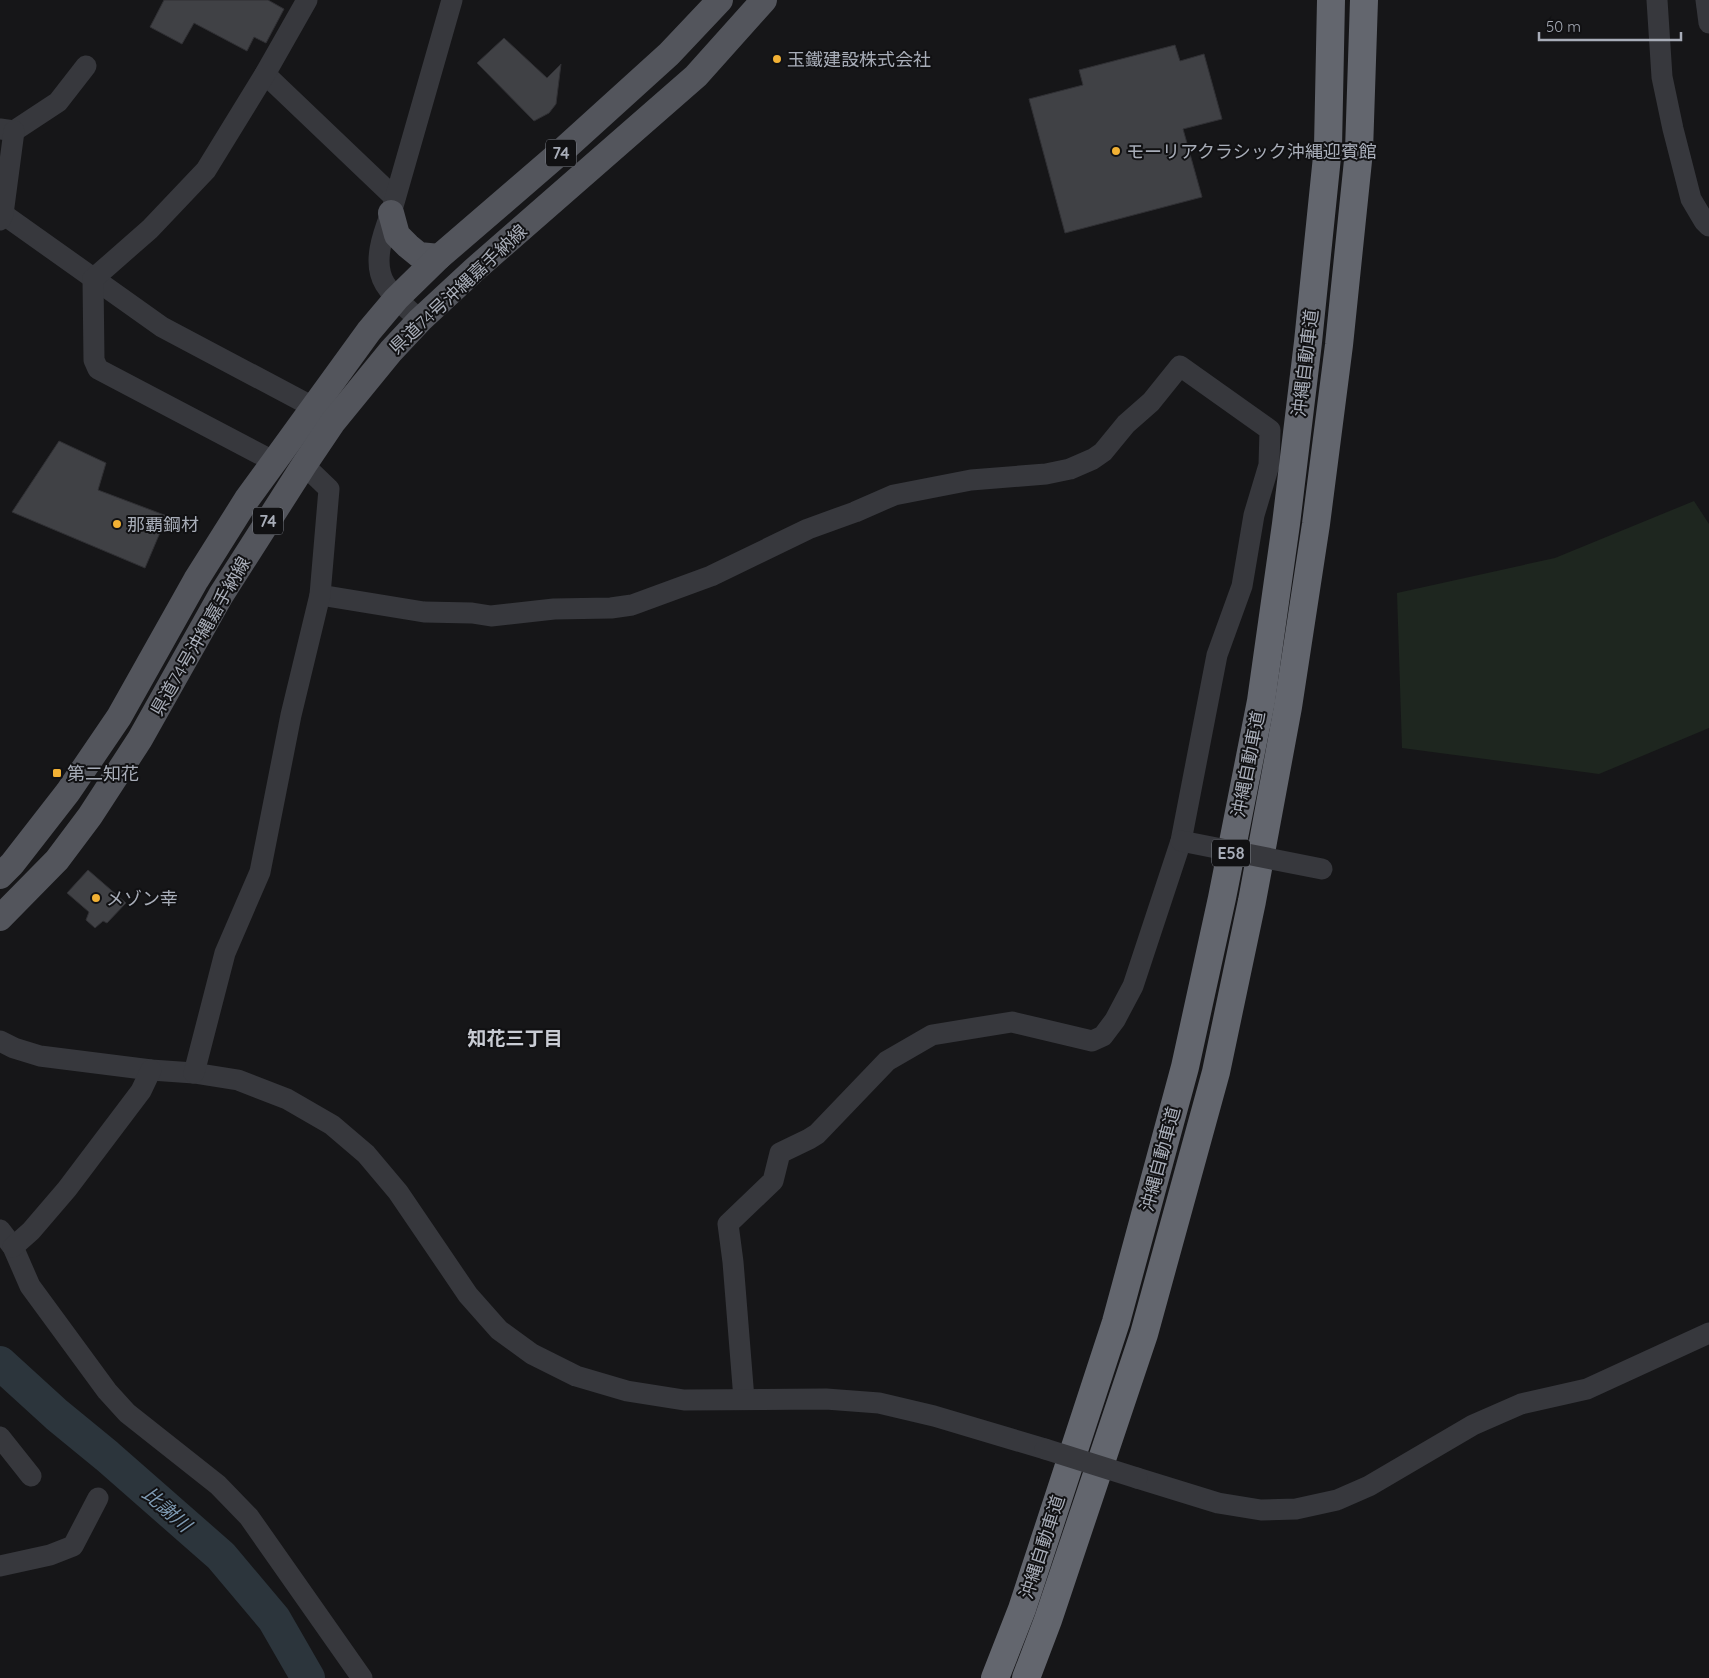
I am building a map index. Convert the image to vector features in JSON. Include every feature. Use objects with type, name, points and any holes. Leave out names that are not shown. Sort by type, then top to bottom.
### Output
[{"type":"highway","name":"沖縄自動車道","points":[[995,1678],[1022,1610],[1116,1322],[1185,1067],[1222,898],[1261,700],[1290,495],[1328,147],[1331,0]]},
{"type":"highway","name":"沖縄自動車道","points":[[1026,1678],[1048,1620],[1144,1334],[1216,1072],[1252,901],[1288,707],[1316,524],[1339,345],[1359,151],[1364,0]]},
{"type":"main road","name":"県道74号沖縄嘉手納線","points":[[0,876],[12,864],[68,792],[119,717],[196,580],[247,499],[369,330],[396,299],[439,257],[562,151],[670,54],[720,0]]},
{"type":"main road","name":"県道74号沖縄嘉手納線","points":[[0,918],[57,860],[90,816],[140,739],[221,595],[304,465],[333,422],[391,351],[420,320],[474,270],[696,76],[764,0]]},
{"type":"main road","points":[[393,206],[397,235],[419,255],[439,257]]},
{"type":"street","points":[[420,320],[396,299],[384,283],[379,264],[382,236],[393,206],[452,0]]},
{"type":"street","points":[[1657,0],[1662,77],[1673,129],[1691,199],[1709,226]]},
{"type":"street","points":[[273,461],[98,369],[94,360],[93,279],[150,229],[206,170],[265,74],[300,2]]},
{"type":"street","points":[[86,66],[58,102],[7,130],[1,216],[162,327],[313,406]]},
{"type":"street","points":[[265,74],[393,206]]},
{"type":"street","points":[[320,594],[424,612],[472,613],[491,616],[632,605],[711,576],[808,529],[894,495],[971,480],[1046,474],[1070,469],[1093,459],[1103,452],[1126,424],[1151,402],[1180,366],[1270,430],[1269,464],[1254,515],[1242,586],[1217,655],[1181,841],[1133,986],[1115,1020],[1103,1036],[1092,1041],[1012,1022],[932,1035],[887,1061],[817,1134],[780,1153],[773,1181],[728,1224],[733,1262],[744,1399]]},
{"type":"street","points":[[194,1073],[225,953],[260,872],[291,715],[320,594],[329,489],[304,465]]},
{"type":"street","points":[[1181,841],[1322,869]]},
{"type":"street","points":[[0,1041],[14,1048],[40,1056],[151,1070],[194,1073],[238,1080],[287,1099],[332,1125],[366,1154],[398,1192],[468,1296],[499,1330],[532,1354],[576,1376],[627,1391],[684,1400],[826,1399],[879,1403],[934,1416],[1218,1503],[1261,1510],[1296,1509],[1337,1500],[1369,1486],[1473,1425],[1521,1404],[1587,1389],[1709,1332]]},
{"type":"street","points":[[13,1247],[31,1231],[67,1189],[141,1091],[151,1070]]},
{"type":"street","points":[[0,1230],[13,1247],[30,1286],[107,1391],[127,1414],[218,1485],[250,1517],[362,1678]]},
{"type":"street","points":[[0,1437],[31,1476]]},
{"type":"street","points":[[0,1566],[50,1555],[73,1546],[98,1498]]},
{"type":"shaded area","points":[[1694,501],[1709,524],[1709,728],[1599,774],[1402,748],[1397,593],[1555,558]]},
{"type":"building","points":[[164,0],[268,0],[284,9],[266,43],[254,37],[247,51],[194,23],[182,44],[150,27]]},
{"type":"building","points":[[504,38],[547,78],[561,64],[556,104],[549,113],[534,121],[477,63]]},
{"type":"building","name":"モーリアクラシック沖縄迎賓館","points":[[1175,45],[1180,61],[1204,54],[1222,119],[1183,129],[1202,197],[1065,233],[1029,99],[1083,85],[1079,70]]},
{"type":"building","points":[[59,441],[106,463],[98,490],[167,516],[145,568],[12,512]]},
{"type":"building","name":"メゾン幸","points":[[88,870],[126,903],[107,923],[103,921],[95,928],[86,920],[89,912],[67,893]]},
{"type":"waterway","name":"比謝川","points":[[0,1363],[57,1415],[107,1456],[221,1556],[274,1619],[308,1678]]},
{"type":"place","name":"玉鐵建設株式会社","points":[[777,59]]},
{"type":"place","name":"モーリアクラシック沖縄迎賓館","points":[[1116,151]]},
{"type":"place","name":"那覇鋼材","points":[[117,524]]},
{"type":"place","name":"第二知花","points":[[57,773]]},
{"type":"place","name":"メゾン幸","points":[[96,898]]},
{"type":"district","name":"知花三丁目","points":[[515,1038]]}]
